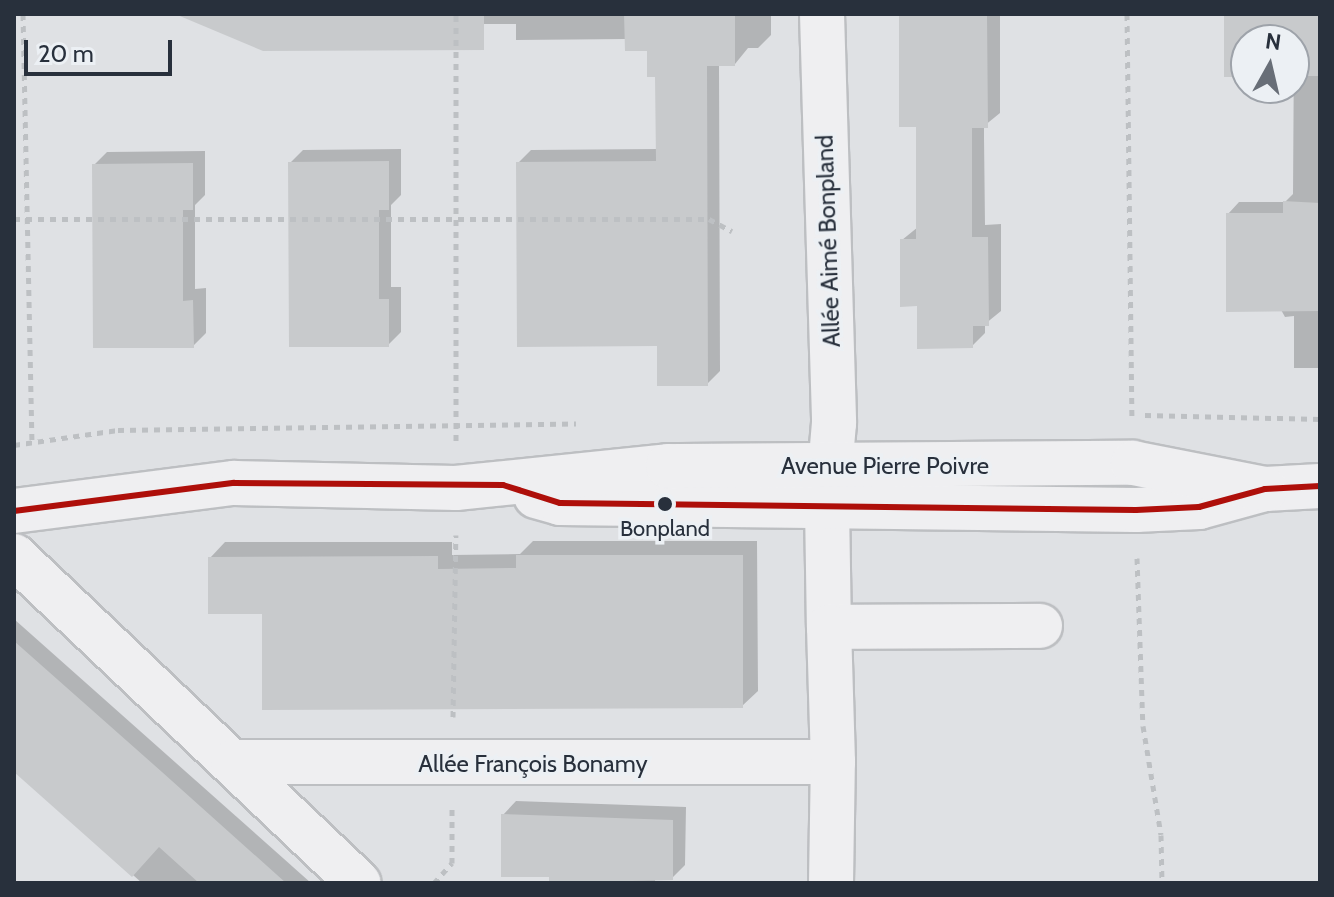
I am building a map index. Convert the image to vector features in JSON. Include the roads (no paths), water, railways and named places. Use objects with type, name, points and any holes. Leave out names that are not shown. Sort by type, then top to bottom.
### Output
[{"type":"street","name":"Allée Aimé Bonpland","points":[[822,14],[829,487]]},
{"type":"street","name":"Avenue Pierre Poivre","points":[[19,503],[234,483],[503,485],[668,466],[829,487],[1133,463],[1265,489],[1320,486]]},
{"type":"street","points":[[829,487],[833,762],[831,883]]},
{"type":"street","points":[[14,556],[358,883]]},
{"type":"street","points":[[829,627],[1040,626]]},
{"type":"street","name":"Allée François Bonamy","points":[[233,762],[833,762]]},
{"type":"place","name":"Bonpland","points":[[665,504]]}]
